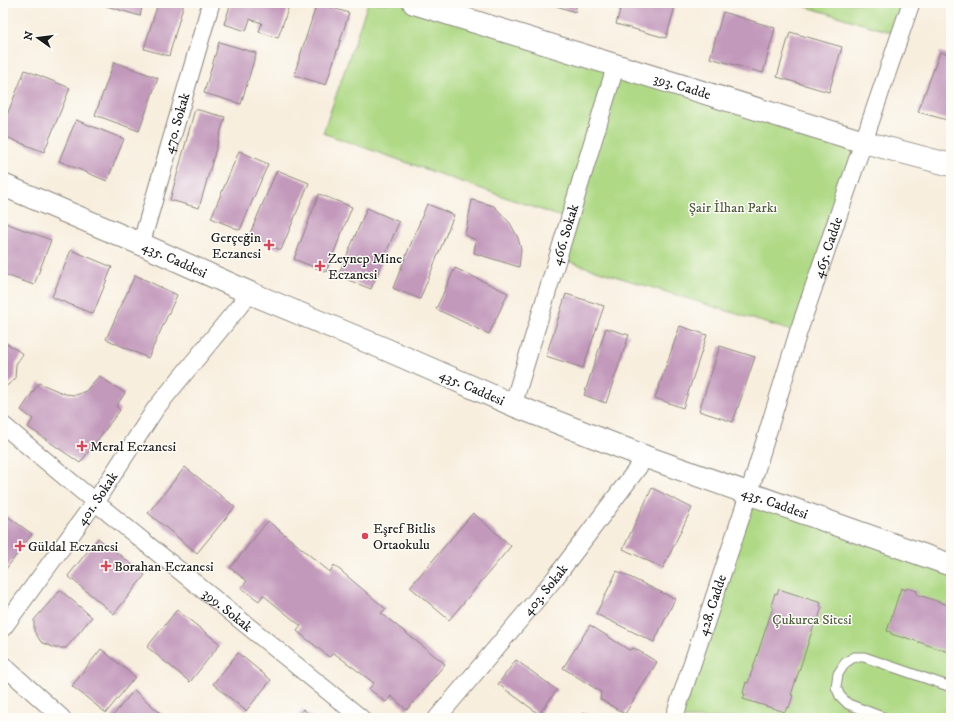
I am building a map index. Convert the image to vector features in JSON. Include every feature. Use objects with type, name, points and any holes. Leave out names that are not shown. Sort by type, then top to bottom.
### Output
[{"type":"street","name":"470. Sokak","points":[[141,244],[211,3]]},
{"type":"street","name":"393. Cadde","points":[[414,3],[864,142],[951,165]]},
{"type":"street","name":"465. Cadde","points":[[749,493],[798,333],[911,3]]},
{"type":"street","name":"466. Sokak","points":[[513,405],[616,65]]},
{"type":"street","name":"435. Caddesi","points":[[3,185],[141,244],[250,293],[385,349],[513,405],[646,456],[951,565]]},
{"type":"street","name":"401. Sokak","points":[[3,628],[94,502],[156,408],[250,293]]},
{"type":"street","name":"399. Sokak","points":[[3,425],[94,502],[361,718]]},
{"type":"street","name":"403. Sokak","points":[[438,718],[555,578],[646,456]]},
{"type":"street","name":"428. Cadde","points":[[674,718],[749,493]]},
{"type":"street","points":[[3,665],[62,718]]},
{"type":"lane","points":[[885,718],[848,704],[840,696],[836,687],[838,674],[846,662],[854,658],[864,656],[951,687]]},
{"type":"green space","name":"Şair İlhan Parkı","points":[[368,3],[414,3],[864,142],[798,333],[557,258],[567,219],[323,133]]},
{"type":"green space","points":[[794,3],[911,3],[900,35]]},
{"type":"green space","name":"Çukurca Sitesi","points":[[749,493],[951,565],[951,718],[674,718]]},
{"type":"building","points":[[143,3],[140,16],[100,4]]},
{"type":"building","points":[[158,3],[184,3],[169,56],[144,49]]},
{"type":"building","points":[[231,3],[290,3],[278,38],[259,32],[262,23],[250,19],[246,31],[224,24]]},
{"type":"building","points":[[317,3],[349,13],[326,85],[294,75]]},
{"type":"building","points":[[547,3],[577,3],[575,12]]},
{"type":"building","points":[[622,3],[676,3],[666,38],[616,24]]},
{"type":"building","points":[[723,12],[775,28],[763,73],[710,58]]},
{"type":"building","points":[[790,32],[842,47],[829,92],[777,77]]},
{"type":"building","points":[[219,42],[256,53],[241,104],[204,93]]},
{"type":"building","points":[[940,52],[951,55],[951,121],[918,112]]},
{"type":"building","points":[[114,62],[158,78],[139,131],[95,115]]},
{"type":"building","points":[[25,70],[70,88],[44,152],[3,136],[3,125]]},
{"type":"building","points":[[195,109],[225,117],[199,208],[170,200]]},
{"type":"building","points":[[76,120],[124,139],[107,181],[59,161]]},
{"type":"building","points":[[239,151],[268,164],[240,230],[211,218]]},
{"type":"building","points":[[277,170],[309,183],[281,250],[249,236]]},
{"type":"building","points":[[319,194],[352,207],[326,272],[294,259]]},
{"type":"building","points":[[472,200],[494,206],[510,223],[518,238],[521,250],[519,267],[474,253],[476,240],[465,235]]},
{"type":"building","points":[[427,204],[454,215],[420,299],[393,288]]},
{"type":"building","points":[[367,208],[399,222],[371,289],[338,276]]},
{"type":"building","points":[[3,222],[51,240],[34,285],[3,274]]},
{"type":"building","points":[[71,250],[112,267],[93,314],[52,297]]},
{"type":"building","points":[[455,268],[508,293],[489,334],[436,309]]},
{"type":"building","points":[[135,275],[177,295],[148,358],[106,339]]},
{"type":"building","points":[[566,294],[604,306],[583,368],[546,356]]},
{"type":"building","points":[[680,326],[707,335],[683,408],[655,398]]},
{"type":"building","points":[[606,328],[629,335],[606,403],[584,395]]},
{"type":"building","points":[[3,341],[23,354],[16,364],[15,379],[3,389]]},
{"type":"building","points":[[720,346],[755,357],[733,422],[699,411]]},
{"type":"building","points":[[99,376],[125,393],[116,406],[120,410],[80,463],[28,427],[33,419],[21,410],[39,383],[65,394],[76,395],[86,391]]},
{"type":"building","points":[[185,467],[235,507],[197,553],[148,513]]},
{"type":"building","points":[[652,488],[692,508],[663,568],[623,549]]},
{"type":"building","points":[[3,513],[32,534],[3,573]]},
{"type":"building","points":[[473,513],[511,546],[449,620],[410,587]]},
{"type":"building","points":[[268,521],[330,572],[334,565],[386,609],[381,613],[445,664],[407,710],[391,696],[386,702],[369,689],[374,683],[334,653],[329,657],[297,631],[301,626],[263,595],[259,601],[241,588],[247,581],[230,568]]},
{"type":"building","points":[[98,538],[145,575],[114,614],[68,576]]},
{"type":"building","points":[[617,571],[675,599],[654,642],[596,614]]},
{"type":"building","points":[[901,588],[917,591],[916,594],[951,606],[951,653],[891,634],[891,632],[887,631]]},
{"type":"building","points":[[779,589],[821,603],[820,606],[822,607],[817,622],[815,622],[791,695],[793,695],[789,708],[787,707],[785,712],[743,699],[746,682],[748,683],[773,607],[771,606],[775,593],[777,594]]},
{"type":"building","points":[[60,590],[92,617],[66,648],[55,648],[41,642],[34,631],[34,620]]},
{"type":"building","points":[[177,610],[220,644],[190,682],[147,647]]},
{"type":"building","points":[[590,625],[629,650],[634,648],[657,662],[625,714],[600,699],[601,692],[563,668]]},
{"type":"building","points":[[101,649],[135,677],[106,713],[72,686]]},
{"type":"building","points":[[238,653],[271,680],[246,711],[213,684]]},
{"type":"building","points":[[516,660],[557,690],[539,714],[498,684]]},
{"type":"building","points":[[134,690],[166,718],[111,718]]},
{"type":"building","points":[[303,709],[313,718],[296,718]]},
{"type":"building","points":[[584,712],[594,718],[581,718]]},
{"type":"place","name":"Gerçeğin Eczanesi","points":[[269,245]]},
{"type":"place","name":"Zeynep Mine Eczanesi","points":[[320,266]]},
{"type":"place","name":"Meral Eczanesi","points":[[82,446]]},
{"type":"place","name":"Eşref Bitlis Ortaokulu","points":[[365,536]]},
{"type":"place","name":"Güldal Eczanesi","points":[[20,546]]},
{"type":"place","name":"Borahan Eczanesi","points":[[106,566]]}]
